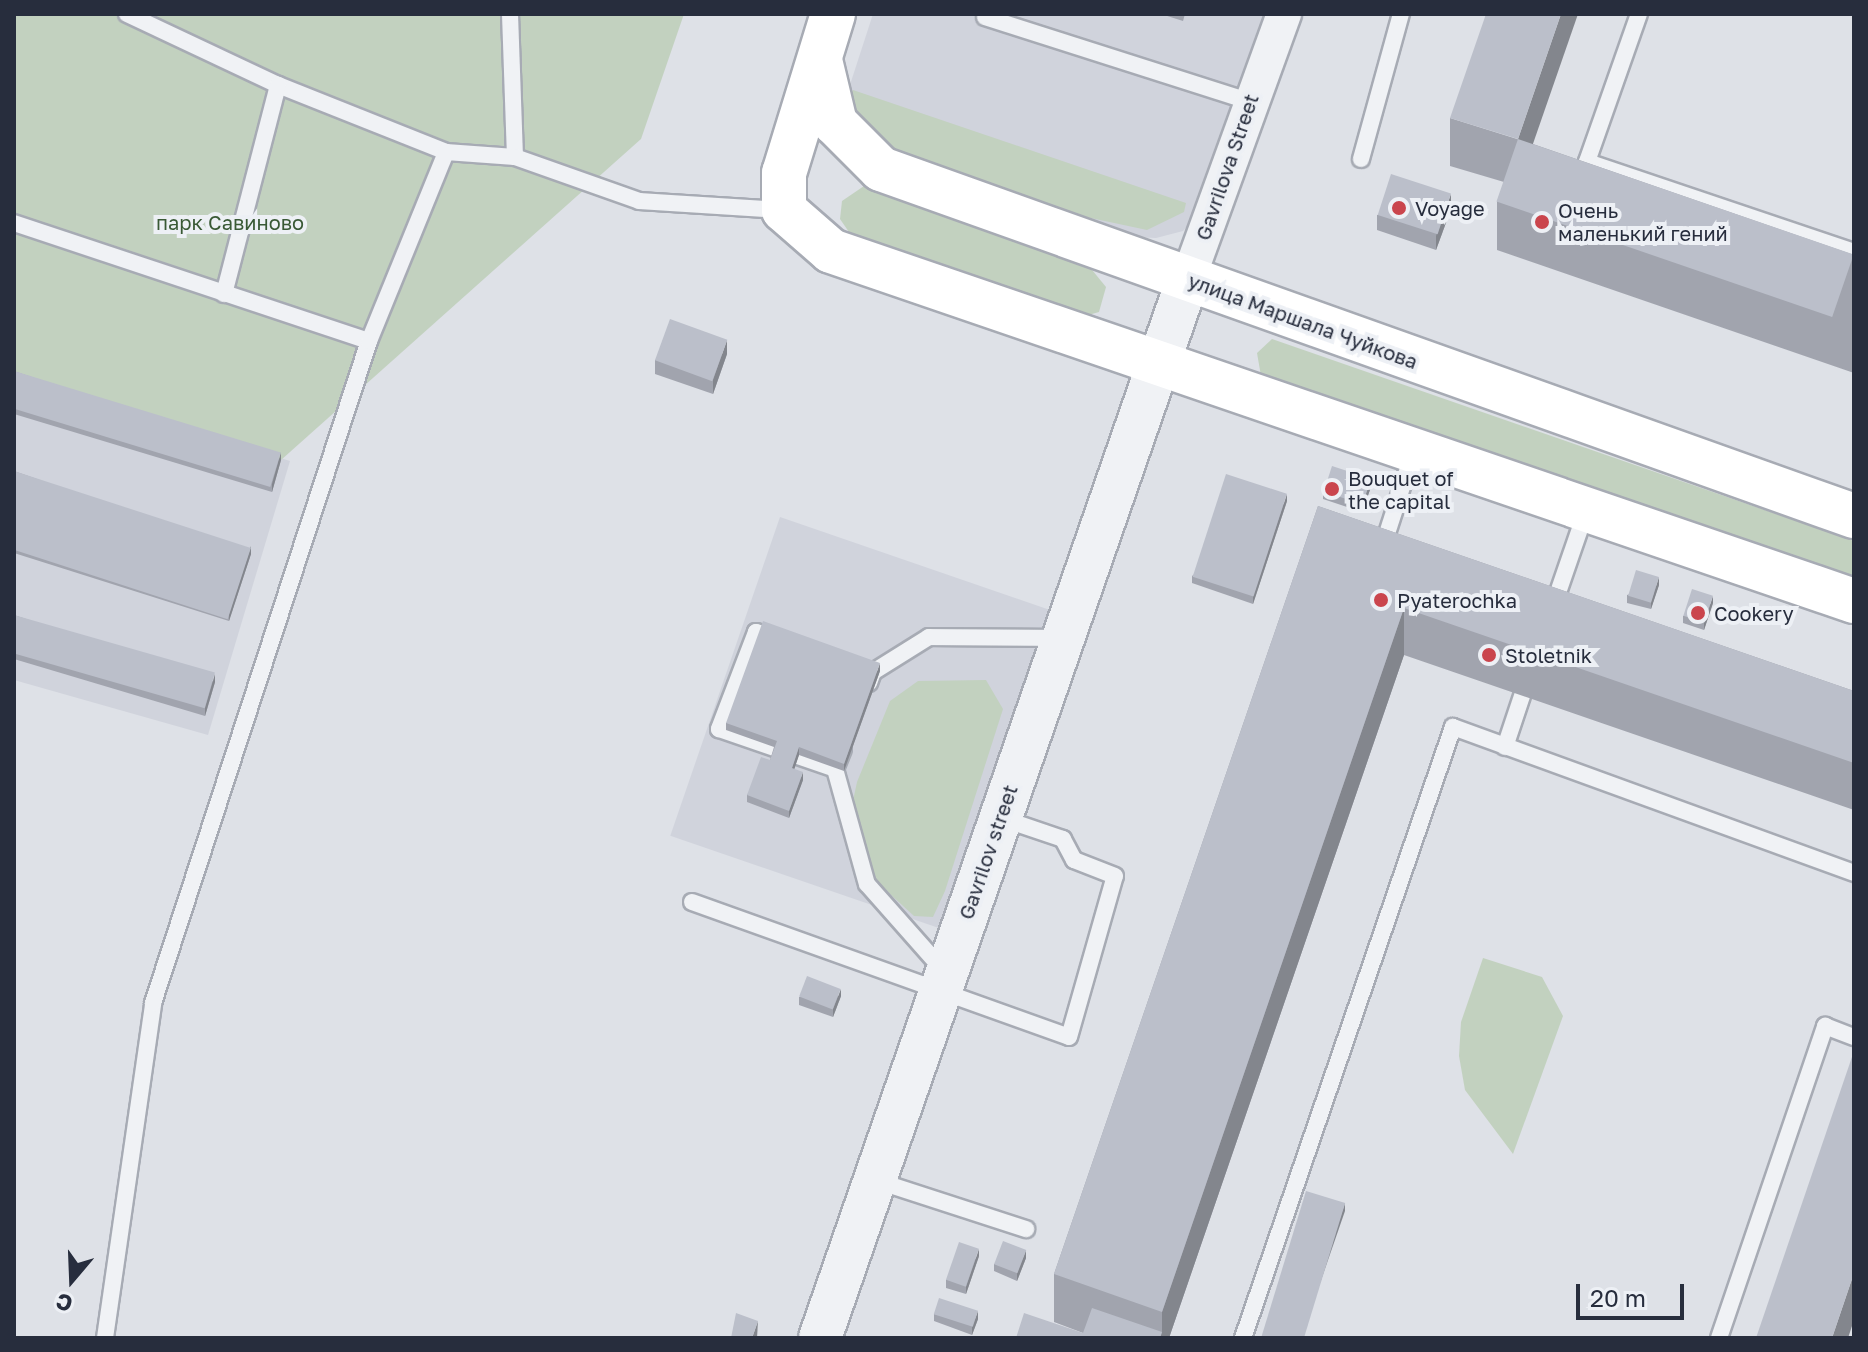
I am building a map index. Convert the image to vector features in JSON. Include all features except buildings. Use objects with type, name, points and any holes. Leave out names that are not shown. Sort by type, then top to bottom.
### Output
[{"type":"main road","points":[[826,34],[784,173],[784,210],[831,251],[1155,365],[1854,601]]},
{"type":"main road","name":"улица Маршала Чуйкова","points":[[826,34],[835,123],[881,169],[1854,516]]},
{"type":"street","name":"Gavrilova Street","points":[[1155,365],[1249,101],[1284,14]]},
{"type":"street","name":"Gavrilov street","points":[[820,1338],[1155,365]]},
{"type":"lane","points":[[127,14],[278,85],[446,152],[515,157],[639,201],[784,210]]},
{"type":"lane","points":[[510,14],[515,157]]},
{"type":"lane","points":[[1361,159],[1401,14]]},
{"type":"lane","points":[[1639,14],[1587,162],[1854,252]]},
{"type":"lane","points":[[985,17],[1249,101]]},
{"type":"lane","points":[[224,294],[278,85]]},
{"type":"lane","points":[[105,1338],[153,1003],[369,341],[446,152]]},
{"type":"lane","points":[[14,223],[369,341]]},
{"type":"lane","points":[[1379,558],[1414,451]]},
{"type":"lane","points":[[1544,632],[1587,509]]},
{"type":"lane","points":[[790,648],[756,632],[719,729],[750,731],[805,751],[835,769]]},
{"type":"lane","points":[[862,700],[873,672],[929,637],[1061,639]]},
{"type":"lane","points":[[852,664],[873,672]]},
{"type":"lane","points":[[1505,747],[1522,696]]},
{"type":"lane","points":[[851,727],[835,769],[867,884],[943,982]]},
{"type":"lane","points":[[1243,1338],[1453,727],[1854,873]]},
{"type":"lane","points":[[692,902],[943,982],[1069,1037],[1115,876],[1074,860],[1063,839],[1000,817]]},
{"type":"lane","points":[[1719,1338],[1825,1026],[1854,1037]]},
{"type":"lane","points":[[875,1180],[1026,1229]]},
{"type":"shaded area","points":[[873,14],[1269,14],[1200,214],[1183,231],[1156,238],[1133,237],[884,149],[847,94]]},
{"type":"shaded area","points":[[14,375],[290,461],[208,735],[14,680]]},
{"type":"shaded area","points":[[780,517],[1049,609],[939,928],[670,836]]},
{"type":"green space","name":"парк Савиново","points":[[14,14],[684,14],[641,139],[281,460],[14,371]]},
{"type":"green space","points":[[853,90],[1186,203],[1184,212],[1147,230],[1086,217],[892,149],[860,123],[848,97]]},
{"type":"green space","points":[[864,186],[1088,265],[1106,287],[1099,312],[1085,316],[851,235],[840,219],[842,201]]},
{"type":"green space","points":[[1272,339],[1854,541],[1854,578],[1261,376],[1257,353]]},
{"type":"green space","points":[[986,680],[1003,709],[945,891],[933,917],[914,916],[866,872],[848,824],[857,782],[890,701],[918,681]]},
{"type":"green space","points":[[1483,958],[1542,977],[1563,1016],[1513,1154],[1465,1090],[1459,1056],[1461,1022]]},
{"type":"place","name":"Voyage","points":[[1399,208]]},
{"type":"place","name":"Очень маленький гений","points":[[1542,222]]},
{"type":"place","name":"Bouquet of the capital","points":[[1332,489]]},
{"type":"place","name":"Pyaterochka","points":[[1381,600]]},
{"type":"place","name":"Cookery","points":[[1698,613]]},
{"type":"place","name":"Stoletnik","points":[[1489,655]]}]
